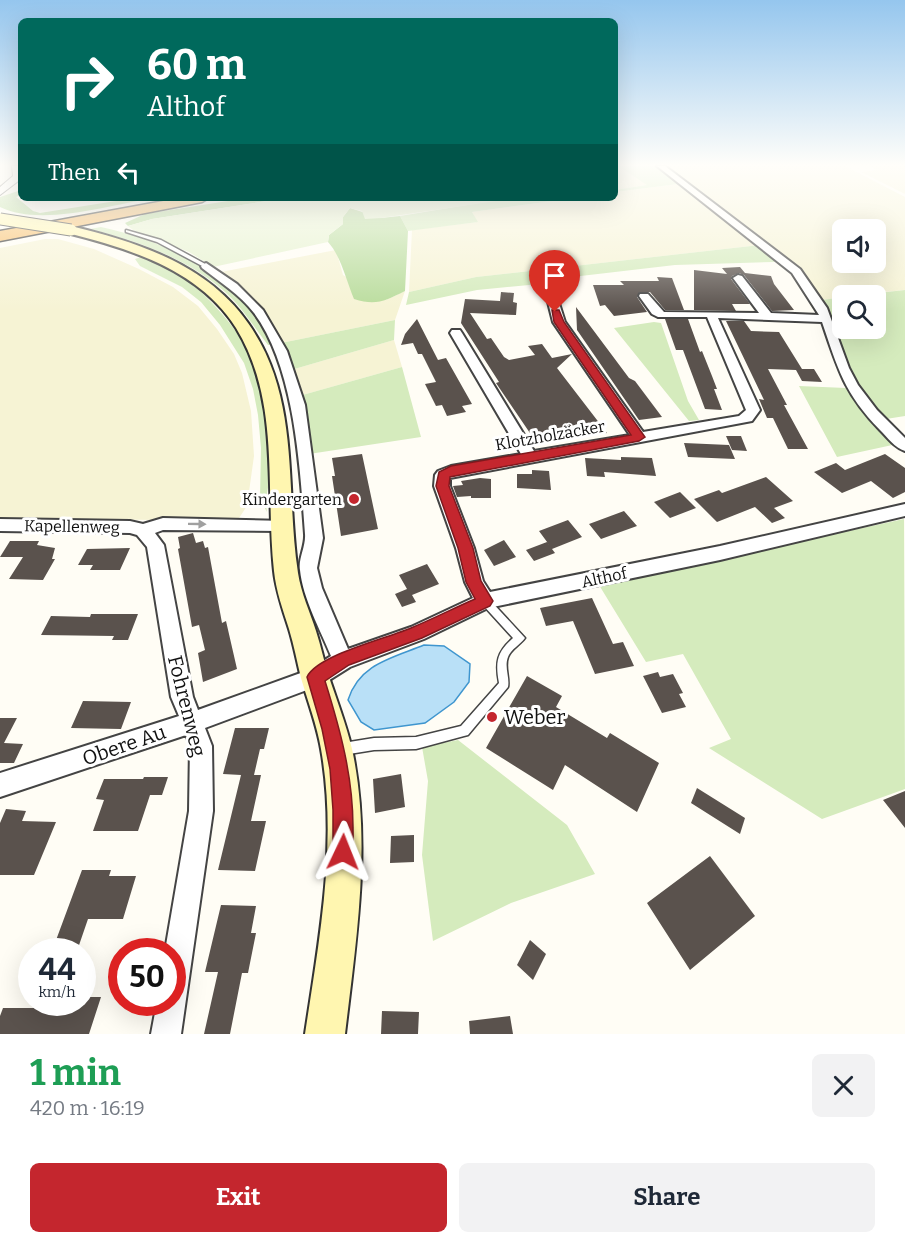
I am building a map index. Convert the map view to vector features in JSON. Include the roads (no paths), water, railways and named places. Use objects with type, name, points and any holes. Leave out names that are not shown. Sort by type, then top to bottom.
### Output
[{"type":"highway","points":[[0,230],[84,214]]},
{"type":"highway","points":[[0,236],[116,214]]},
{"type":"main road","points":[[0,219],[71,230],[114,241],[160,259],[206,287],[240,322],[252,339],[267,376],[276,408],[279,440],[280,525],[286,576],[329,669],[336,750],[342,788],[344,832],[338,932],[325,1034]]},
{"type":"street","points":[[722,214],[796,271],[817,300],[845,374],[862,400],[892,435],[905,446]]},
{"type":"street","points":[[206,266],[234,286],[259,312],[281,351],[298,405],[314,538],[308,568],[313,588],[341,649],[329,669]]},
{"type":"street","points":[[738,278],[767,316]]},
{"type":"street","points":[[644,296],[656,312],[662,315],[711,314],[826,319]]},
{"type":"street","points":[[554,302],[559,322],[639,437]]},
{"type":"street","name":"Klotzholzäcker","points":[[485,601],[474,582],[465,548],[442,486],[444,475],[451,471],[741,420],[752,413],[751,404],[711,314]]},
{"type":"street","points":[[456,333],[530,457]]},
{"type":"street","name":"Althof","points":[[329,669],[417,633],[485,601],[720,553],[905,510]]},
{"type":"street","name":"Kapellenweg","points":[[0,525],[130,527],[143,530],[163,524],[280,525]]},
{"type":"street","name":"Fohrenweg","points":[[143,530],[154,544],[182,697],[201,746],[201,811],[181,938]]},
{"type":"street","name":"Obere Au","points":[[0,785],[191,723],[329,669]]},
{"type":"street","points":[[166,1034],[169,1016]]},
{"type":"lane","points":[[128,231],[159,241],[206,266]]},
{"type":"lane","points":[[336,750],[374,744],[416,743],[464,731],[504,684],[500,664],[505,650],[520,638],[485,601]]},
{"type":"water","points":[[424,645],[444,646],[470,664],[469,682],[454,702],[425,723],[374,730],[361,722],[348,700],[360,678],[378,664]]},
{"type":"place","name":"Kindergarten","points":[[354,499]]},
{"type":"place","name":"Weber","points":[[492,717]]}]
